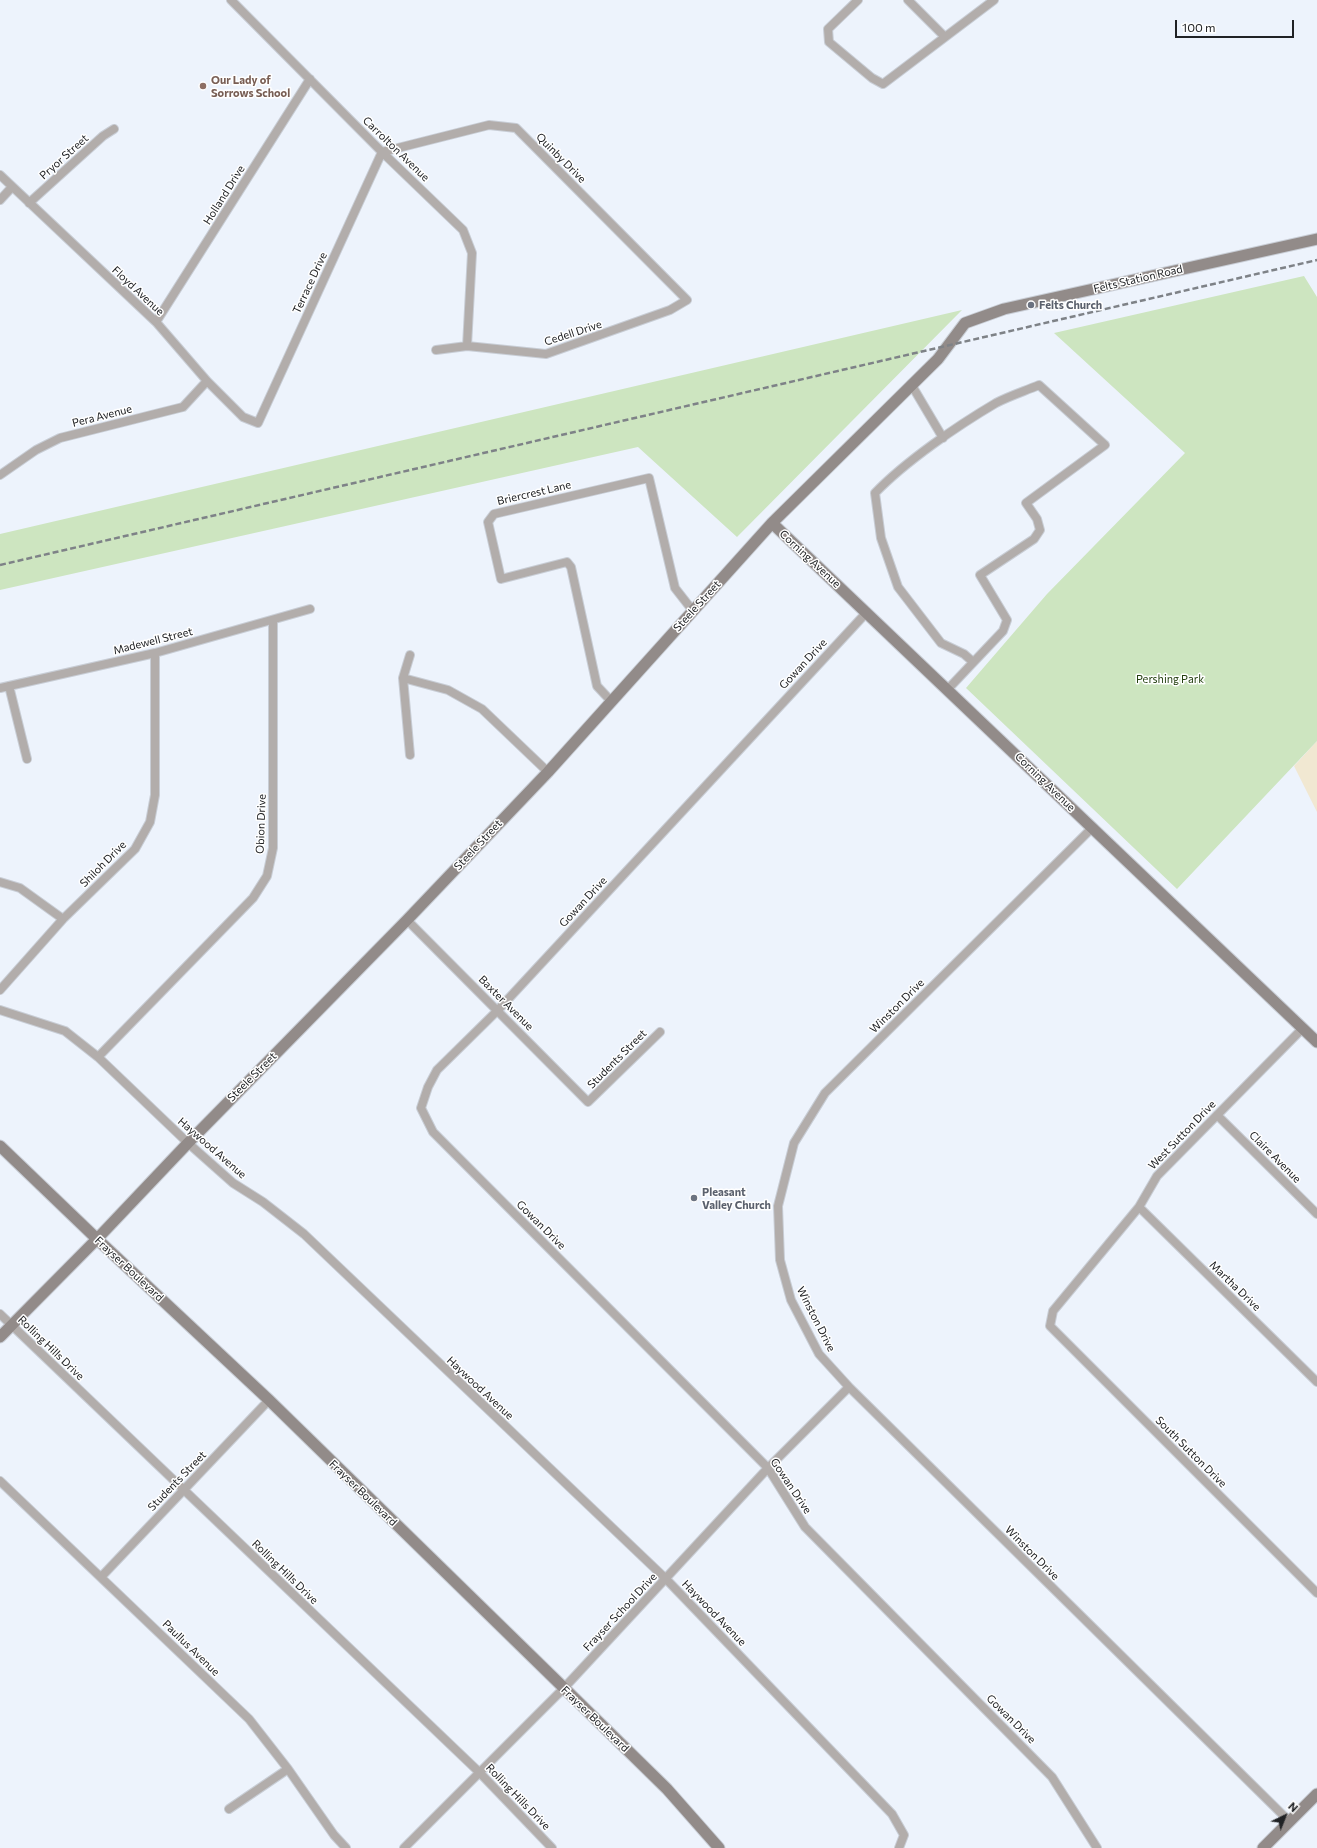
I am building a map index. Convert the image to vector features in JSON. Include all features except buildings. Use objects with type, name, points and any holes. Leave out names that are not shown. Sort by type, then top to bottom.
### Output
[{"type":"street","name":"Carrolton Avenue","points":[[231,0],[382,152],[463,230],[472,253],[467,346]]},
{"type":"street","points":[[858,0],[828,29],[829,42],[872,78],[883,84],[944,36],[994,0]]},
{"type":"street","points":[[908,0],[944,36]]},
{"type":"street","name":"Holland Drive","points":[[156,322],[310,79]]},
{"type":"street","name":"Quinby Drive","points":[[382,152],[489,125],[516,128],[687,300]]},
{"type":"street","name":"Pryor Street","points":[[29,203],[103,136],[114,129]]},
{"type":"street","name":"Terrace Drive","points":[[258,423],[382,152]]},
{"type":"street","name":"Floyd Avenue","points":[[0,175],[156,322],[207,381],[243,417],[258,423]]},
{"type":"street","points":[[0,200],[12,187]]},
{"type":"street","name":"Felts Station Road","points":[[947,345],[965,324],[1004,309],[1317,239]]},
{"type":"street","name":"Cedell Drive","points":[[436,350],[467,346],[546,354],[670,310],[687,300]]},
{"type":"street","name":"Steele Street","points":[[0,1337],[407,920],[548,772],[772,523],[938,359],[947,345]]},
{"type":"street","name":"Pera Avenue","points":[[0,475],[36,450],[60,438],[183,407],[207,381]]},
{"type":"street","points":[[911,384],[943,438]]},
{"type":"street","points":[[948,689],[972,661],[1003,630],[1007,620],[980,576],[1034,539],[1040,530],[1037,519],[1026,503],[1105,445],[1039,384],[997,403],[943,438],[885,482],[875,493],[881,538],[898,587],[941,643],[964,654],[972,661]]},
{"type":"street","name":"Briercrest Lane","points":[[611,701],[597,686],[571,567],[567,562],[501,579],[488,522],[494,514],[649,478],[675,588],[693,610]]},
{"type":"street","name":"Corning Avenue","points":[[772,523],[1317,1042]]},
{"type":"street","name":"Madewell Street","points":[[0,688],[155,653],[310,609]]},
{"type":"street","name":"Gowan Drive","points":[[867,612],[498,1010],[437,1070],[428,1087],[421,1108],[433,1132],[768,1468],[805,1527],[1052,1777],[1097,1848]]},
{"type":"street","name":"Obion Drive","points":[[98,1057],[253,898],[267,876],[273,848],[273,620]]},
{"type":"street","name":"Shiloh Drive","points":[[0,990],[63,919],[135,849],[150,822],[155,795],[155,653]]},
{"type":"street","points":[[410,655],[403,678],[410,755]]},
{"type":"street","points":[[403,678],[448,690],[482,709],[548,772]]},
{"type":"street","points":[[9,686],[27,759]]},
{"type":"street","name":"Winston Drive","points":[[1092,827],[825,1093],[794,1143],[778,1206],[780,1260],[791,1300],[819,1354],[849,1387],[1290,1822]]},
{"type":"street","points":[[0,882],[20,888],[63,919]]},
{"type":"street","name":"Baxter Avenue","points":[[407,920],[588,1102]]},
{"type":"street","name":"Haywood Avenue","points":[[0,1010],[65,1031],[98,1057],[188,1143],[233,1183],[263,1202],[304,1234],[666,1579],[892,1814],[904,1835],[899,1848]]},
{"type":"street","name":"West Sutton Drive","points":[[1050,1326],[1053,1311],[1138,1207],[1157,1176],[1303,1028]]},
{"type":"street","name":"Students Street","points":[[588,1102],[660,1032]]},
{"type":"street","name":"Claire Avenue","points":[[1217,1115],[1317,1214]]},
{"type":"street","name":"Frayser Boulevard","points":[[0,1146],[96,1239],[269,1400],[564,1688],[667,1789],[719,1848]]},
{"type":"street","name":"Martha Drive","points":[[1138,1207],[1317,1382]]},
{"type":"street","name":"Rolling Hills Drive","points":[[0,1314],[479,1772],[552,1848]]},
{"type":"street","name":"South Sutton Drive","points":[[1050,1326],[1317,1593]]},
{"type":"street","name":"Frayser School Drive","points":[[404,1848],[564,1688],[768,1468],[849,1387]]},
{"type":"street","name":"Students Street","points":[[102,1576],[269,1400]]},
{"type":"street","name":"Paullus Avenue","points":[[0,1481],[102,1576],[249,1719],[288,1769],[334,1836],[346,1848]]},
{"type":"street","points":[[229,1809],[288,1769]]},
{"type":"street","points":[[1263,1848],[1317,1794]]},
{"type":"shaded area","points":[[1317,741],[1317,812],[1294,766]]},
{"type":"green space","name":"Pershing Park","points":[[1304,276],[1317,297],[1317,741],[1177,889],[966,688],[1047,594],[1185,453],[1054,333]]},
{"type":"green space","points":[[962,310],[737,537],[638,447],[0,590],[0,534]]},
{"type":"railway","points":[[0,565],[1317,260]]},
{"type":"place","name":"Our Lady of Sorrows School","points":[[203,86]]},
{"type":"place","name":"Felts Church","points":[[1031,305]]},
{"type":"place","name":"Pleasant Valley Church","points":[[694,1198]]}]
